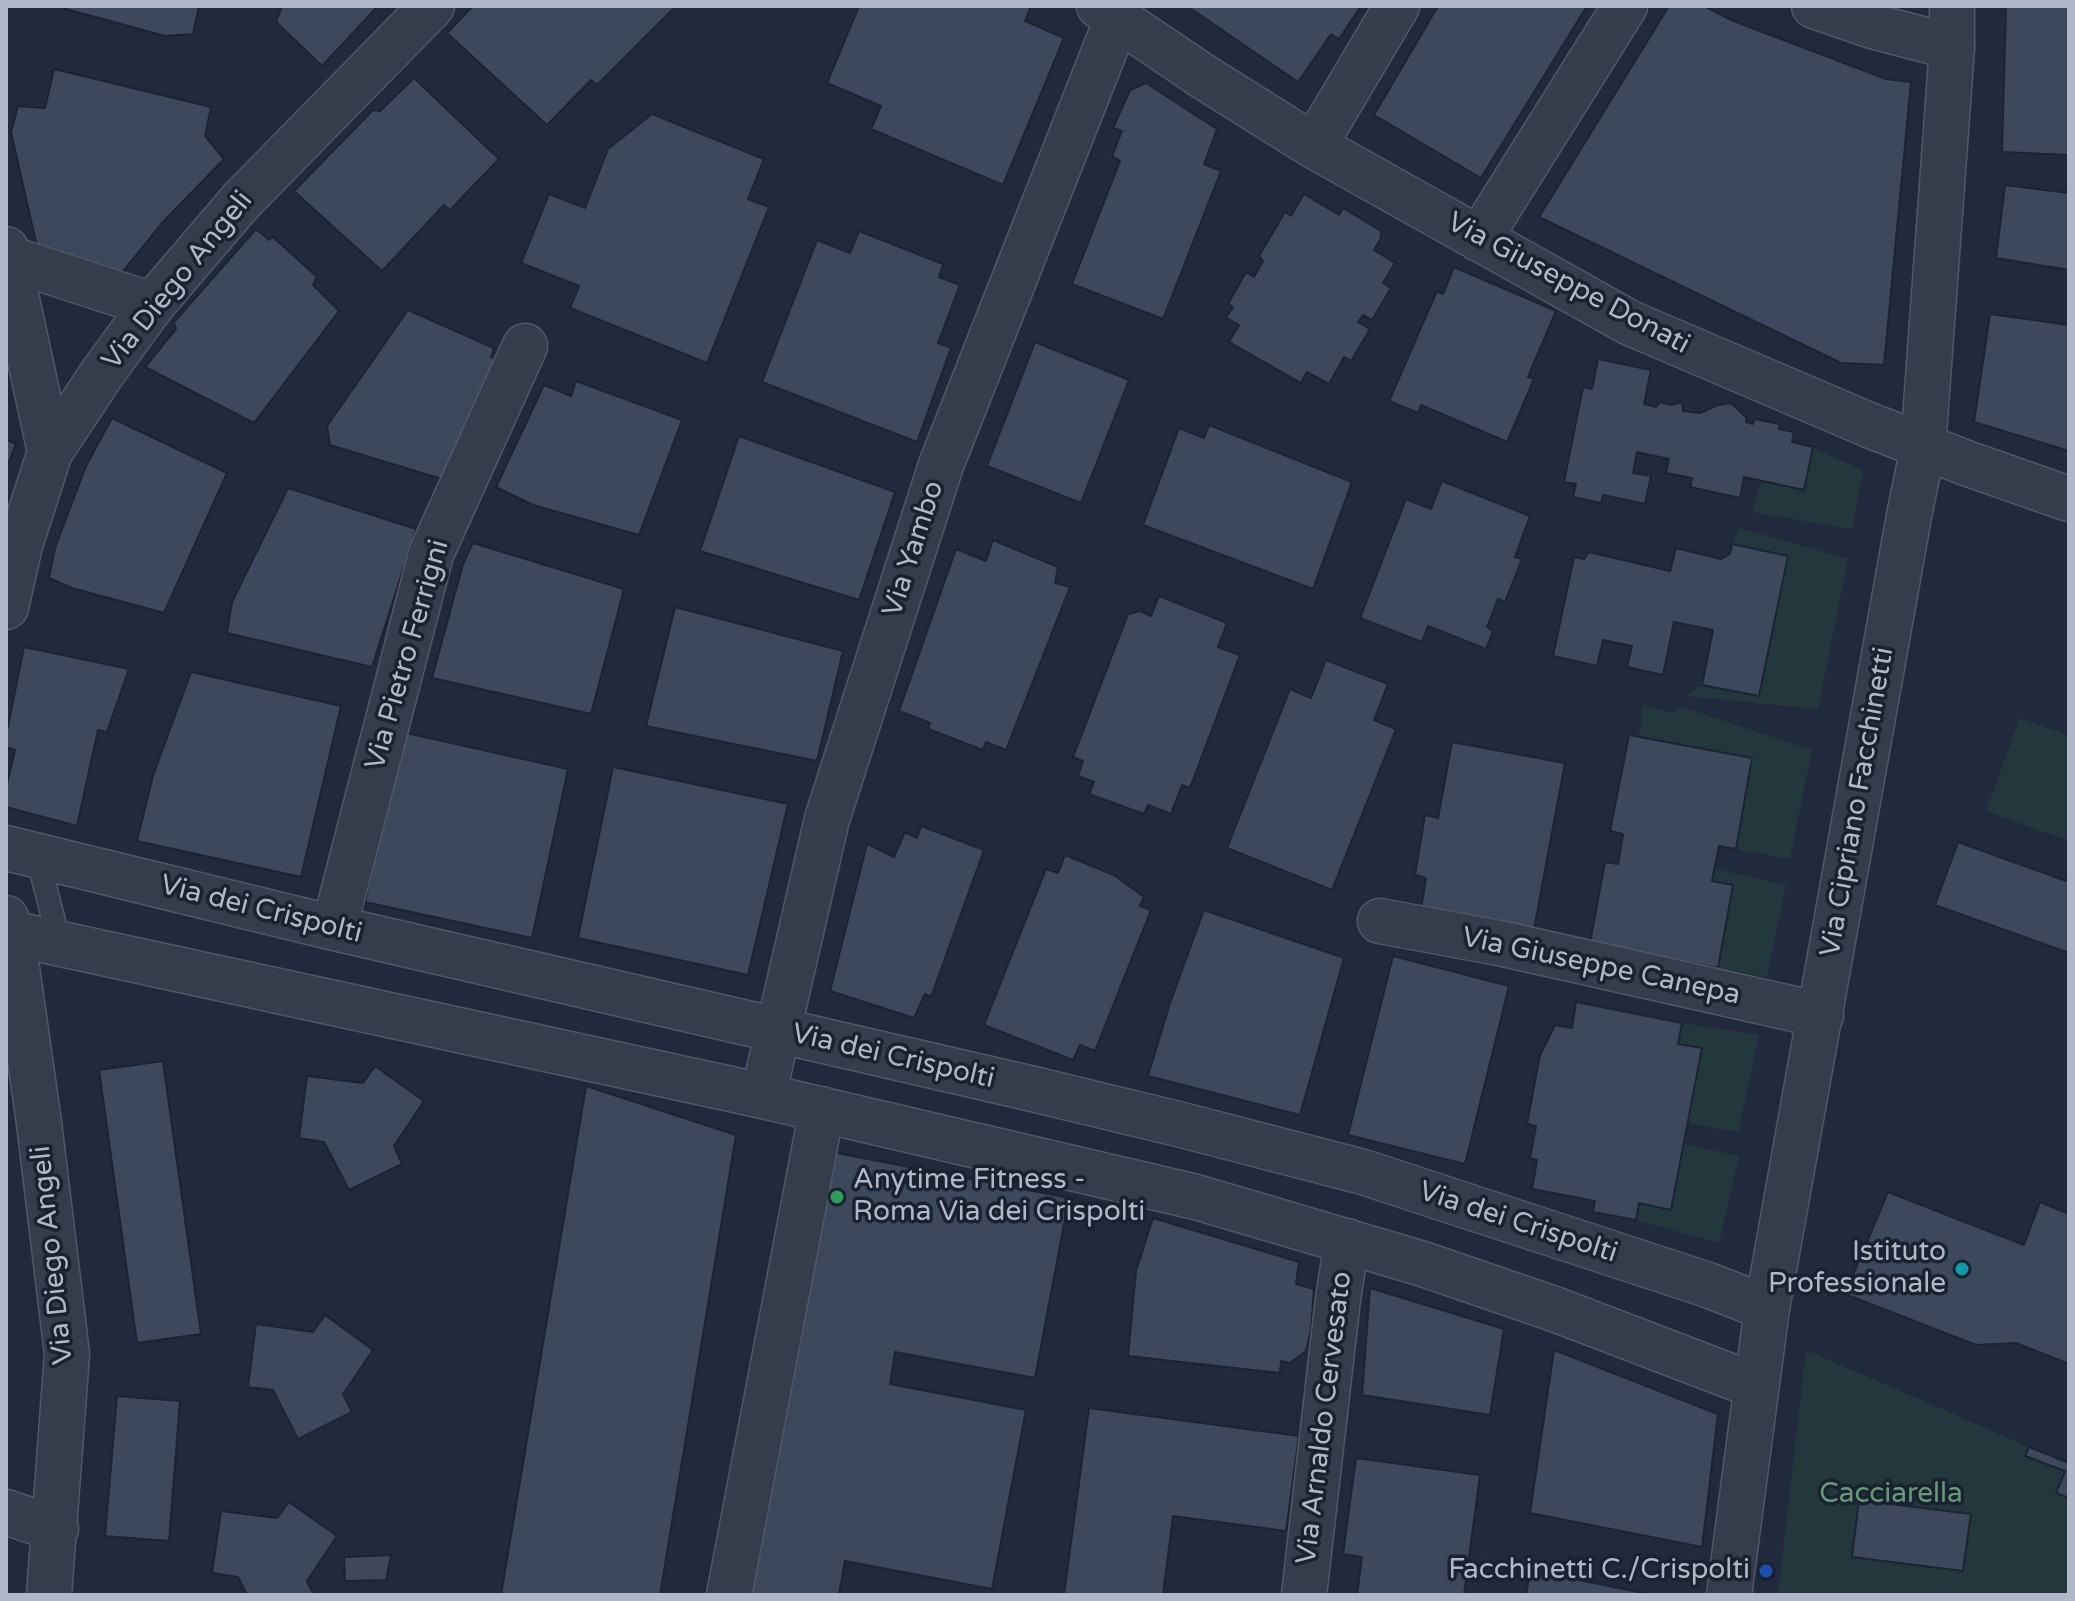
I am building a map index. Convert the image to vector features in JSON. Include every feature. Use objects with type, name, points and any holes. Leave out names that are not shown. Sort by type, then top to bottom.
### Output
[{"type":"street","name":"Via Diego Angeli","points":[[6,607],[20,545],[50,452],[101,375],[152,305],[241,201],[432,6]]},
{"type":"street","points":[[1314,146],[1397,6]]},
{"type":"street","points":[[1479,239],[1625,6]]},
{"type":"street","points":[[1814,6],[1872,26],[1952,27]]},
{"type":"street","name":"Via Giuseppe Donati","points":[[1108,12],[1314,146],[1630,323],[1923,447],[2069,499]]},
{"type":"street","name":"Via Yambo","points":[[763,1096],[827,819],[941,465],[1108,12]]},
{"type":"street","name":"Via Cipriano Facchinetti","points":[[1729,1595],[1767,1308],[1923,447],[1952,27]]},
{"type":"street","points":[[7,254],[152,305]]},
{"type":"street","points":[[7,254],[50,452]]},
{"type":"street","name":"Via Pietro Ferrigni","points":[[334,928],[431,554],[525,346]]},
{"type":"street","name":"Via dei Crispolti","points":[[22,851],[334,928],[1152,1118],[1363,1172],[1708,1285],[1767,1308]]},
{"type":"street","name":"Via Giuseppe Canepa","points":[[1380,921],[1504,944],[1821,1015]]},
{"type":"street","name":"Via Diego Angeli","points":[[8,928],[39,1123],[67,1354],[49,1595]]},
{"type":"street","points":[[8,928],[60,945],[822,1109],[1196,1197],[1423,1264],[1557,1310],[1756,1386]]},
{"type":"street","points":[[729,1595],[822,1109]]},
{"type":"street","name":"Via Arnaldo Cervesato","points":[[1304,1595],[1347,1241]]},
{"type":"street","points":[[6,1512],[56,1529]]},
{"type":"lane","points":[[22,851],[60,945]]},
{"type":"green space","points":[[1813,447],[1863,471],[1852,529],[1752,512],[1761,481],[1804,490]]},
{"type":"green space","points":[[1739,528],[1848,559],[1818,709],[1685,696],[1702,685],[1759,696],[1788,556],[1732,544]]},
{"type":"green space","points":[[1643,705],[1671,713],[1682,707],[1812,750],[1790,859],[1736,849],[1752,758],[1639,736]]},
{"type":"green space","points":[[2020,718],[2069,736],[2069,841],[1986,811]]},
{"type":"green space","points":[[1715,869],[1786,885],[1767,977],[1718,968],[1733,886],[1712,881]]},
{"type":"green space","points":[[1682,1023],[1759,1035],[1738,1132],[1688,1123],[1702,1049],[1678,1044]]},
{"type":"green space","points":[[1684,1144],[1739,1156],[1719,1243],[1636,1220],[1639,1203],[1671,1209]]},
{"type":"green space","name":"Cacciarella","points":[[1806,1350],[2029,1447],[2026,1456],[2065,1471],[2069,1498],[2069,1595],[1778,1595]]},
{"type":"building","points":[[55,6],[199,6],[193,34],[165,36]]},
{"type":"building","points":[[282,6],[378,6],[322,66],[276,22]]},
{"type":"building","points":[[473,6],[676,6],[597,85],[591,80],[547,125],[447,33]]},
{"type":"building","points":[[859,6],[1031,6],[1025,21],[1064,38],[1003,185],[871,129],[881,106],[827,83]]},
{"type":"building","points":[[1187,6],[1361,6],[1339,39],[1331,34],[1298,82]]},
{"type":"building","points":[[1438,6],[1587,6],[1481,178],[1374,115]]},
{"type":"building","points":[[1669,6],[1704,6],[1731,20],[1886,79],[1911,82],[1884,365],[1841,363],[1539,217]]},
{"type":"building","points":[[2006,6],[2069,6],[2069,155],[2002,152]]},
{"type":"building","points":[[54,69],[211,107],[205,136],[224,159],[163,222],[116,280],[40,260],[11,132],[18,106],[45,108]]},
{"type":"building","points":[[414,78],[499,159],[450,210],[444,205],[382,271],[294,191],[373,110],[380,111]]},
{"type":"building","points":[[1146,83],[1217,129],[1204,164],[1221,171],[1163,319],[1072,284],[1120,161],[1112,156],[1122,131],[1113,128],[1130,90]]},
{"type":"building","points":[[652,114],[764,159],[748,199],[769,207],[707,363],[570,308],[579,286],[521,263],[549,194],[585,208],[608,149]]},
{"type":"building","points":[[2005,185],[2069,193],[2069,270],[1996,258]]},
{"type":"building","points":[[1304,194],[1339,215],[1343,208],[1381,231],[1381,238],[1374,250],[1395,263],[1383,283],[1391,288],[1372,320],[1363,315],[1358,322],[1370,329],[1351,361],[1344,357],[1329,384],[1307,372],[1301,383],[1229,342],[1239,325],[1226,318],[1233,307],[1228,304],[1246,272],[1254,277],[1263,261],[1259,256],[1285,212],[1291,216]]},
{"type":"building","points":[[256,229],[269,240],[273,237],[317,277],[313,285],[339,311],[254,423],[145,367],[176,329],[174,322]]},
{"type":"building","points":[[859,231],[943,264],[939,277],[960,285],[938,343],[951,348],[917,442],[762,382],[817,240],[850,253]]},
{"type":"building","points":[[1454,267],[1556,311],[1528,377],[1534,379],[1507,442],[1421,405],[1418,413],[1389,401],[1437,291],[1443,294]]},
{"type":"building","points":[[408,310],[494,348],[491,357],[497,359],[445,480],[330,445],[327,426]]},
{"type":"building","points":[[1990,314],[2069,325],[2069,451],[1974,422]]},
{"type":"building","points":[[1035,342],[1129,380],[1081,503],[987,466]]},
{"type":"building","points":[[1598,359],[1651,370],[1644,404],[1656,407],[1660,402],[1671,405],[1682,402],[1683,411],[1700,413],[1731,403],[1747,418],[1746,422],[1753,424],[1755,419],[1780,424],[1779,429],[1794,432],[1792,442],[1813,447],[1804,490],[1744,477],[1740,498],[1690,487],[1692,478],[1666,473],[1669,459],[1637,452],[1633,473],[1651,476],[1645,504],[1603,495],[1601,503],[1573,497],[1576,484],[1564,482],[1583,387],[1592,389]]},
{"type":"building","points":[[576,381],[682,420],[639,535],[533,505],[496,487],[544,385],[571,396]]},
{"type":"building","points":[[112,418],[227,473],[164,613],[72,588],[49,578],[55,548],[86,466]]},
{"type":"building","points":[[1209,425],[1352,482],[1313,589],[1143,525],[1179,428],[1204,438]]},
{"type":"building","points":[[739,436],[895,492],[859,600],[700,551]]},
{"type":"building","points":[[6,440],[16,444],[6,469]]},
{"type":"building","points":[[1442,481],[1530,516],[1515,557],[1522,559],[1505,602],[1498,599],[1487,627],[1493,631],[1486,649],[1428,626],[1422,642],[1360,618],[1406,499],[1431,509]]},
{"type":"building","points":[[288,488],[416,529],[372,667],[227,633],[232,602]]},
{"type":"building","points":[[993,540],[1058,567],[1055,583],[1070,587],[1006,750],[986,742],[983,750],[928,729],[930,723],[899,711],[956,549],[986,561]]},
{"type":"building","points":[[473,543],[624,589],[591,714],[432,678],[463,564]]},
{"type":"building","points":[[1732,544],[1788,556],[1759,696],[1702,685],[1713,630],[1674,622],[1663,675],[1627,667],[1632,646],[1603,640],[1597,666],[1553,656],[1574,557],[1584,559],[1589,552],[1670,571],[1676,548],[1721,559],[1730,554]]},
{"type":"building","points":[[1159,596],[1227,623],[1218,647],[1240,655],[1190,788],[1182,785],[1171,814],[1148,805],[1144,814],[1089,794],[1094,782],[1078,776],[1083,761],[1073,757],[1128,614],[1140,611],[1151,616]]},
{"type":"building","points":[[675,607],[843,651],[817,761],[646,726]]},
{"type":"building","points":[[24,647],[129,669],[107,732],[98,730],[77,826],[6,807],[6,788],[15,750],[6,747],[6,736]]},
{"type":"building","points":[[1326,660],[1388,684],[1374,720],[1396,729],[1332,890],[1227,848],[1290,689],[1311,698]]},
{"type":"building","points":[[191,672],[341,706],[301,877],[137,841],[153,776]]},
{"type":"building","points":[[402,732],[568,769],[532,938],[365,902]]},
{"type":"building","points":[[1629,735],[1752,758],[1736,849],[1719,846],[1712,881],[1733,885],[1718,968],[1590,943],[1605,862],[1618,864],[1623,834],[1610,831]]},
{"type":"building","points":[[1452,742],[1565,763],[1534,929],[1421,909],[1426,878],[1415,875],[1425,815],[1438,818]]},
{"type":"building","points":[[613,767],[788,804],[748,975],[578,938]]},
{"type":"building","points":[[921,826],[984,850],[931,997],[925,994],[914,1018],[830,991],[867,844],[894,857],[905,832],[917,838]]},
{"type":"building","points":[[1958,842],[2069,882],[2069,953],[1935,905]]},
{"type":"building","points":[[1065,855],[1114,875],[1144,897],[1140,906],[1151,910],[1095,1051],[1080,1045],[1073,1060],[984,1025],[1046,869],[1058,873]]},
{"type":"building","points":[[1204,910],[1344,958],[1300,1115],[1148,1076],[1170,1003]]},
{"type":"building","points":[[1393,956],[1509,986],[1465,1164],[1348,1135]]},
{"type":"building","points":[[1576,1002],[1682,1023],[1678,1044],[1702,1048],[1671,1210],[1639,1203],[1636,1220],[1593,1212],[1595,1201],[1532,1189],[1537,1160],[1530,1158],[1536,1126],[1527,1124],[1540,1055],[1555,1025],[1572,1028]]},
{"type":"building","points":[[163,1061],[201,1334],[137,1343],[99,1070]]},
{"type":"building","points":[[375,1066],[424,1101],[394,1146],[402,1164],[349,1190],[324,1142],[299,1138],[307,1076],[363,1083]]},
{"type":"building","points":[[586,1086],[736,1135],[660,1595],[501,1595]]},
{"type":"building","points":[[832,1152],[1069,1198],[1035,1378],[895,1352],[890,1384],[1026,1410],[992,1589],[845,1561],[839,1595],[747,1595]]},
{"type":"building","name":"Istituto Professionale","points":[[1888,1192],[2024,1245],[2040,1202],[2069,1214],[2069,1364],[2016,1343],[1976,1345],[1845,1294]]},
{"type":"building","points":[[1153,1218],[1299,1262],[1296,1284],[1314,1289],[1306,1351],[1290,1363],[1281,1361],[1280,1373],[1128,1356],[1136,1271]]},
{"type":"building","points":[[1370,1288],[1504,1329],[1490,1415],[1362,1395]]},
{"type":"building","points":[[325,1315],[373,1350],[343,1394],[352,1412],[298,1439],[273,1390],[248,1387],[256,1324],[313,1332]]},
{"type":"building","points":[[1554,1350],[1718,1414],[1702,1547],[1530,1513]]},
{"type":"building","points":[[117,1396],[180,1401],[169,1541],[105,1536]]},
{"type":"building","points":[[1089,1408],[1299,1436],[1286,1531],[1173,1516],[1163,1595],[1064,1595]]},
{"type":"building","points":[[2029,1447],[2069,1463],[2069,1498],[2056,1493],[2065,1471],[2025,1456]]},
{"type":"building","points":[[1356,1458],[1480,1475],[1464,1595],[1357,1595],[1362,1557],[1343,1554]]},
{"type":"building","points":[[1859,1500],[1971,1514],[1963,1571],[1852,1557]]},
{"type":"building","points":[[289,1502],[337,1536],[307,1581],[314,1595],[247,1595],[238,1577],[212,1573],[221,1511],[277,1518]]},
{"type":"building","points":[[391,1555],[386,1580],[345,1581],[344,1557]]},
{"type":"building","points":[[1530,1570],[1653,1595],[1526,1595]]},
{"type":"place","name":"Anytime Fitness - Roma Via dei Crispolti","points":[[837,1197]]},
{"type":"place","name":"Istituto Professionale","points":[[1962,1269]]},
{"type":"place","name":"Facchinetti C./Crispolti","points":[[1766,1571]]}]
